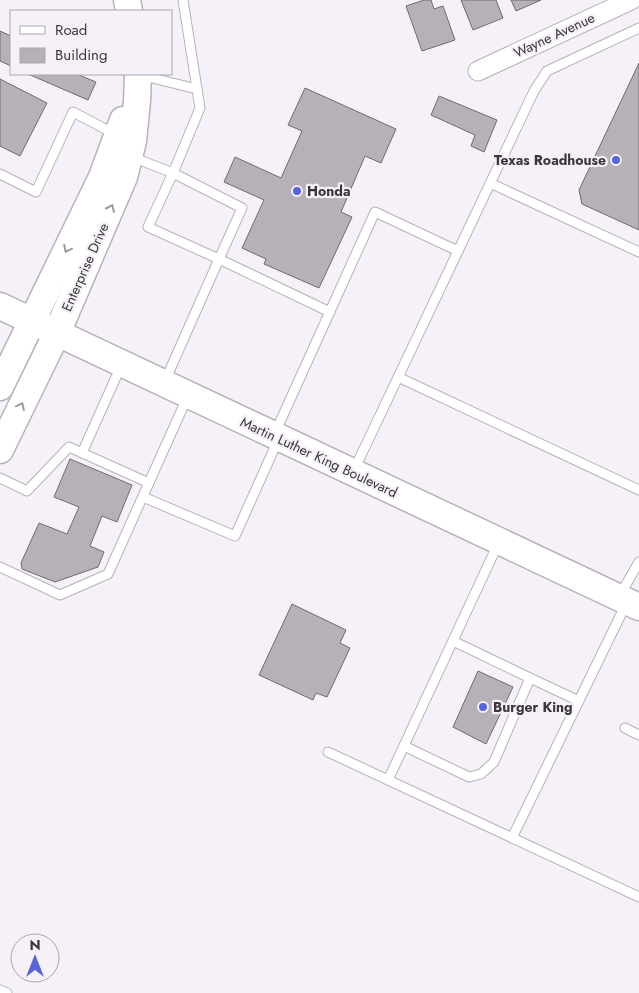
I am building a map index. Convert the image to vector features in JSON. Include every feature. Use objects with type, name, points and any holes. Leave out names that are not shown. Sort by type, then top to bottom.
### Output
[{"type":"street","name":"Wayne Avenue","points":[[478,71],[631,0]]},
{"type":"street","name":"Enterprise Drive","points":[[0,386],[102,178],[134,133],[138,75]]},
{"type":"street","name":"Enterprise Drive","points":[[0,450],[57,332],[124,177],[124,146]]},
{"type":"street","name":"Martin Luther King Boulevard","points":[[0,306],[628,602]]},
{"type":"lane","points":[[183,0],[200,108],[148,228],[219,258],[330,312]]},
{"type":"lane","points":[[353,472],[534,91],[547,71],[639,28]]},
{"type":"lane","points":[[142,75],[197,89]]},
{"type":"lane","points":[[0,174],[36,192],[73,112],[124,146],[242,208],[164,383]]},
{"type":"lane","points":[[490,183],[639,252]]},
{"type":"lane","points":[[143,497],[234,536],[375,212],[458,251]]},
{"type":"lane","points":[[82,453],[122,363]]},
{"type":"lane","points":[[398,377],[639,490]]},
{"type":"lane","points":[[0,566],[60,595],[108,574],[189,395]]},
{"type":"lane","points":[[0,478],[27,491],[69,447],[149,483]]},
{"type":"lane","points":[[388,780],[500,542]]},
{"type":"lane","points":[[512,838],[628,602],[639,562]]},
{"type":"lane","points":[[453,641],[579,701]]},
{"type":"lane","points":[[404,746],[468,777],[481,774],[494,762],[530,678]]},
{"type":"lane","points":[[625,728],[639,735]]},
{"type":"lane","points":[[328,752],[639,897]]},
{"type":"lane","points":[[0,990],[7,993]]},
{"type":"building","points":[[424,0],[431,0],[434,9],[443,6],[455,40],[422,51],[406,6]]},
{"type":"building","points":[[461,0],[496,0],[503,18],[473,30]]},
{"type":"building","points":[[511,0],[541,0],[516,11]]},
{"type":"building","points":[[0,31],[10,36],[10,66],[0,61]]},
{"type":"building","points":[[639,63],[639,230],[582,204],[579,190]]},
{"type":"building","points":[[30,75],[79,75],[96,82],[88,100]]},
{"type":"building","points":[[0,79],[47,103],[20,156],[0,146]]},
{"type":"building","name":"Honda","points":[[305,88],[396,129],[381,163],[365,156],[341,212],[352,217],[319,288],[264,264],[266,259],[242,248],[264,200],[224,182],[235,157],[281,178],[302,131],[288,125]]},
{"type":"building","points":[[439,96],[497,120],[484,152],[471,146],[475,135],[431,115]]},
{"type":"building","points":[[70,459],[132,485],[117,522],[102,516],[90,546],[104,552],[98,567],[55,582],[22,569],[21,563],[39,523],[67,534],[79,507],[54,497]]},
{"type":"building","points":[[292,604],[346,630],[340,643],[350,648],[327,697],[316,693],[313,700],[259,675]]},
{"type":"building","name":"Burger King","points":[[478,671],[513,687],[486,744],[453,727]]},
{"type":"place","name":"Texas Roadhouse","points":[[616,160]]},
{"type":"place","name":"Honda","points":[[297,191]]},
{"type":"place","name":"Burger King","points":[[483,707]]}]
